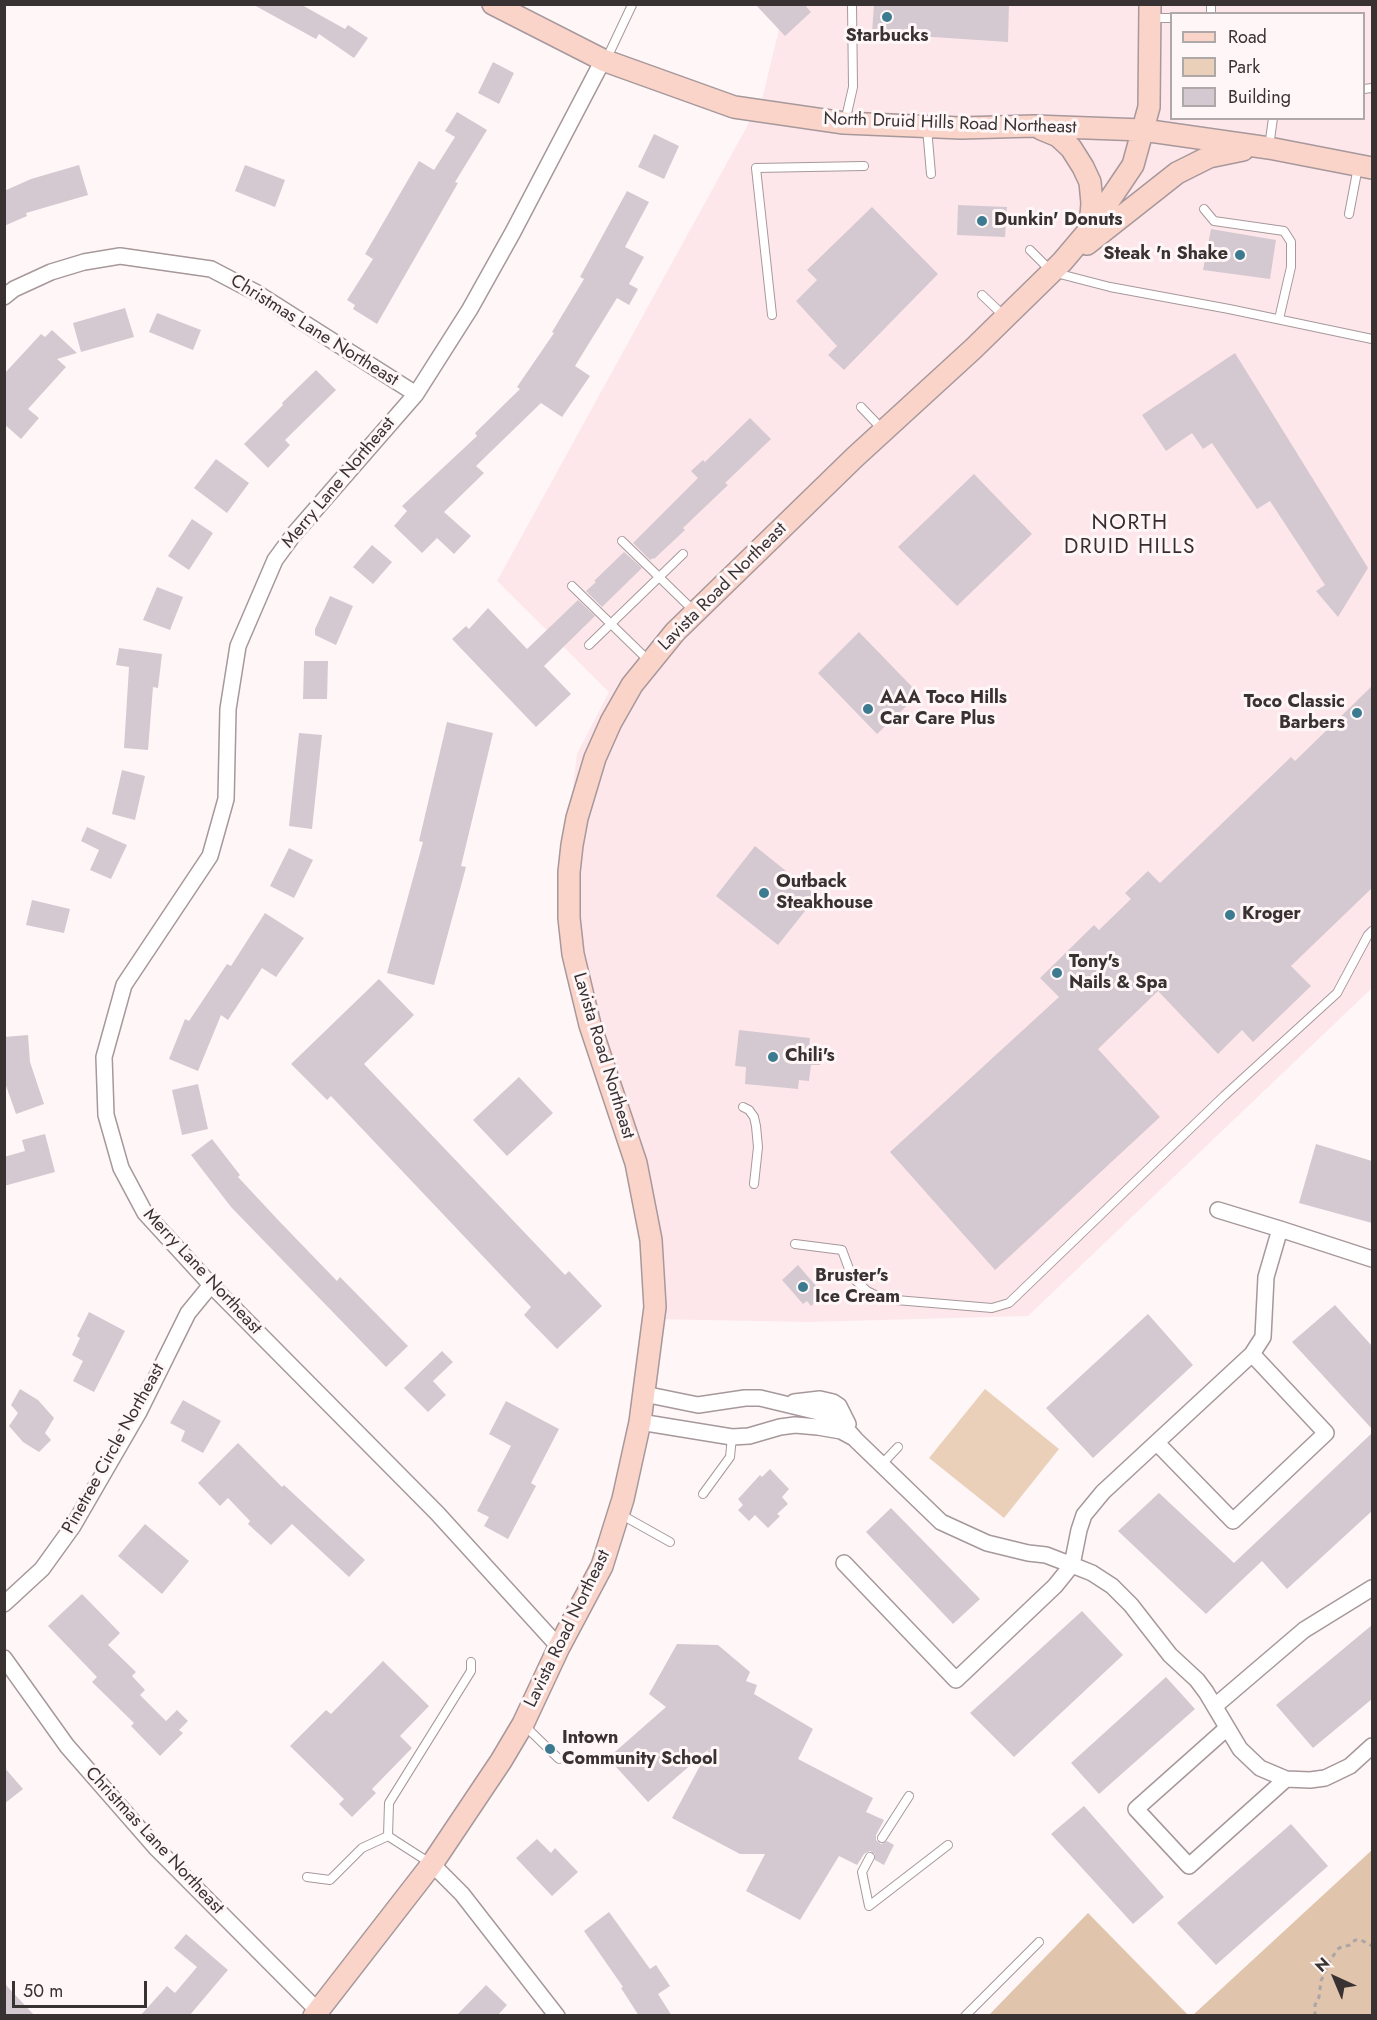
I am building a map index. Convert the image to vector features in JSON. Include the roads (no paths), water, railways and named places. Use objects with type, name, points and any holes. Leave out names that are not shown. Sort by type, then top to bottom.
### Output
[{"type":"main road","name":"North Druid Hills Road Northeast","points":[[493,4],[604,61],[734,107],[844,123],[1143,130],[1266,148],[1365,167]]},
{"type":"main road","name":"Lavista Road Northeast","points":[[316,2013],[432,1864],[523,1724],[602,1566],[618,1513],[640,1422],[655,1307],[651,1240],[636,1162],[588,1017],[575,965],[570,918],[569,872],[577,818],[595,758],[616,712],[632,685],[675,632],[1057,267],[1090,229],[1133,165],[1143,130],[1149,107],[1150,11]]},
{"type":"main road","points":[[1034,126],[1058,136],[1071,148],[1083,166],[1090,182],[1092,203],[1090,229]]},
{"type":"main road","points":[[1057,267],[1177,173],[1209,157],[1266,148]]},
{"type":"street","name":"Merry Lane Northeast","points":[[560,1647],[437,1513],[211,1285],[145,1213],[121,1168],[106,1115],[104,1057],[124,985],[210,856],[226,798],[228,710],[238,646],[275,560],[294,534],[416,394],[470,309],[604,61]]},
{"type":"street","name":"Christmas Lane Northeast","points":[[4,297],[14,289],[51,272],[84,262],[120,256],[211,269],[257,293],[416,394]]},
{"type":"street","points":[[1218,1210],[1372,1259]]},
{"type":"street","points":[[844,1563],[956,1680],[1055,1586],[1072,1564],[1084,1515],[1102,1492],[1252,1354],[1263,1336],[1266,1276],[1280,1229]]},
{"type":"street","name":"Pinetree Circle Northeast","points":[[4,1604],[42,1569],[74,1526],[139,1412],[188,1312],[211,1285]]},
{"type":"street","points":[[1157,1443],[1233,1521],[1326,1433],[1252,1354]]},
{"type":"street","points":[[644,1394],[698,1405],[760,1398],[835,1416],[856,1440],[927,1509],[950,1526],[987,1543],[1046,1555],[1072,1564],[1112,1586],[1131,1605],[1170,1655],[1197,1680],[1240,1749],[1260,1768],[1286,1779],[1325,1778],[1350,1766],[1372,1746]]},
{"type":"street","points":[[640,1422],[732,1437],[749,1436],[795,1425],[841,1431],[856,1440]]},
{"type":"street","points":[[1215,1706],[1304,1630],[1372,1588]]},
{"type":"street","name":"Christmas Lane Northeast","points":[[4,1658],[67,1746],[157,1849],[316,2013]]},
{"type":"street","points":[[1227,1728],[1136,1809],[1189,1866],[1286,1779]]},
{"type":"street","points":[[432,1864],[462,1894],[557,2016]]},
{"type":"lane","points":[[844,123],[853,87],[852,4]]},
{"type":"lane","points":[[604,61],[632,5]]},
{"type":"lane","points":[[1150,11],[1170,17]]},
{"type":"lane","points":[[1266,148],[1273,120]]},
{"type":"lane","points":[[927,126],[931,174]]},
{"type":"lane","points":[[772,315],[756,168],[864,166]]},
{"type":"lane","points":[[1349,214],[1365,167]]},
{"type":"lane","points":[[1204,209],[1214,220],[1284,231],[1291,242],[1291,267],[1279,319]]},
{"type":"lane","points":[[1030,250],[1057,267],[1110,287],[1372,339]]},
{"type":"lane","points":[[982,295],[1005,317]]},
{"type":"lane","points":[[861,407],[884,431]]},
{"type":"lane","points":[[622,541],[696,612]]},
{"type":"lane","points":[[590,645],[683,554]]},
{"type":"lane","points":[[572,586],[650,662]]},
{"type":"lane","points":[[795,1244],[842,1250],[852,1277],[867,1291],[884,1299],[992,1308],[1009,1303],[1224,1095],[1336,993],[1372,931]]},
{"type":"lane","points":[[742,1107],[749,1110],[756,1126],[758,1147],[754,1184]]},
{"type":"lane","points":[[703,1494],[730,1457],[732,1437]]},
{"type":"lane","points":[[882,1464],[898,1447]]},
{"type":"lane","points":[[618,1513],[670,1542]]},
{"type":"lane","points":[[388,1836],[389,1803],[471,1671],[471,1662]]},
{"type":"lane","points":[[523,1724],[559,1759]]},
{"type":"lane","points":[[882,1838],[909,1796]]},
{"type":"lane","points":[[388,1836],[432,1864]]},
{"type":"lane","points":[[307,1877],[330,1880],[362,1848],[388,1836]]},
{"type":"lane","points":[[870,1857],[862,1872],[869,1906],[948,1845]]},
{"type":"lane","points":[[965,2016],[1040,1942]]},
{"type":"place","name":"Starbucks","points":[[887,17]]},
{"type":"place","name":"Dunkin' Donuts","points":[[982,221]]},
{"type":"place","name":"Steak 'n Shake","points":[[1240,255]]},
{"type":"place","name":"AAA Toco Hills Car Care Plus","points":[[868,709]]},
{"type":"place","name":"Toco Classic Barbers","points":[[1357,713]]},
{"type":"place","name":"Outback Steakhouse","points":[[764,893]]},
{"type":"place","name":"Kroger","points":[[1230,915]]},
{"type":"place","name":"Tony's Nails & Spa","points":[[1057,973]]},
{"type":"place","name":"Chili's","points":[[773,1057]]},
{"type":"place","name":"Bruster's Ice Cream","points":[[803,1287]]},
{"type":"place","name":"Intown Community School","points":[[550,1749]]},
{"type":"district","name":"NORTH DRUID HILLS","points":[[1130,536]]}]
